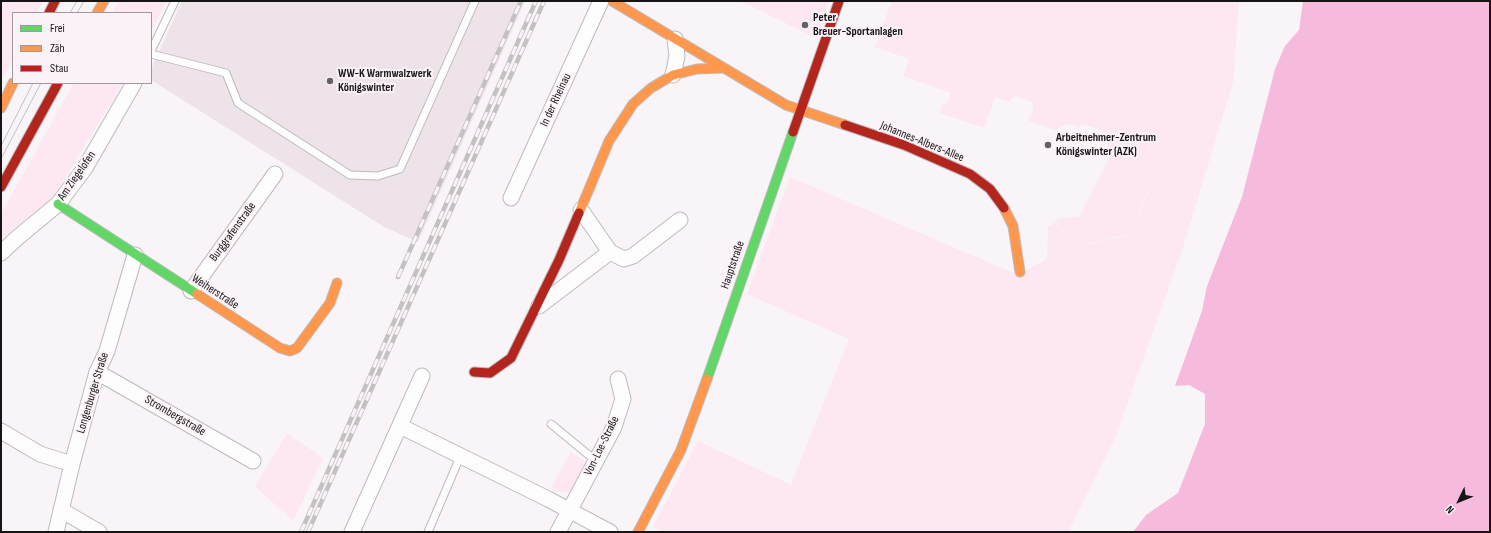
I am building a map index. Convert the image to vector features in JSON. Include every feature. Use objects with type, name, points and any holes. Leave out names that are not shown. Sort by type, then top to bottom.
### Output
[{"type":"main road","points":[[50,12],[55,1]]},
{"type":"main road","points":[[98,12],[104,1]]},
{"type":"main road","points":[[612,1],[722,68],[786,105],[802,111]]},
{"type":"main road","name":"Hauptstraße","points":[[638,532],[681,450],[784,155],[802,111],[839,1]]},
{"type":"main road","points":[[474,372],[490,373],[511,358],[536,309],[616,128],[634,104],[651,88],[673,75],[697,69],[722,68]]},
{"type":"main road","points":[[1,108],[13,84]]},
{"type":"main road","points":[[1,187],[57,84]]},
{"type":"main road","name":"Johannes-Albers-Allee","points":[[802,111],[904,145],[970,174],[990,189],[1003,206],[1013,226],[1020,272]]},
{"type":"main road","name":"Weiherstraße","points":[[58,204],[280,348],[290,351],[297,348],[330,303],[337,283]]},
{"type":"street","name":"In der Rheinau","points":[[511,198],[601,1]]},
{"type":"street","points":[[673,75],[677,56],[675,39]]},
{"type":"street","name":"Am Ziegelofen","points":[[1,253],[58,204],[85,168],[133,84]]},
{"type":"street","name":"Burggrafenstraße","points":[[191,291],[275,174]]},
{"type":"street","points":[[581,210],[610,252],[624,259],[633,256],[680,220]]},
{"type":"street","points":[[536,309],[610,252]]},
{"type":"street","name":"Longenburger Straße","points":[[56,532],[72,464],[97,372],[106,350],[136,256]]},
{"type":"street","name":"Strombergstraße","points":[[97,372],[252,461]]},
{"type":"street","points":[[352,532],[422,376]]},
{"type":"street","name":"Von-Loe-Straße","points":[[558,532],[614,427],[623,399],[618,379]]},
{"type":"street","points":[[400,426],[460,457],[570,510],[610,532]]},
{"type":"street","points":[[1,431],[40,454],[72,464]]},
{"type":"street","points":[[61,510],[99,532]]},
{"type":"lane","points":[[152,49],[174,1]]},
{"type":"lane","points":[[152,54],[226,73],[238,103],[350,175],[378,176],[400,169],[476,1]]},
{"type":"lane","points":[[551,424],[596,460]]},
{"type":"lane","points":[[428,532],[460,457]]},
{"type":"shaded area","points":[[1,1],[43,1],[37,12],[12,12],[12,60],[1,82]]},
{"type":"shaded area","points":[[119,1],[167,1],[152,28],[152,12],[113,12]]},
{"type":"shaded area","points":[[182,1],[525,1],[418,242],[384,227],[152,81],[152,67]]},
{"type":"shaded area","name":"Peter Breuer-Sportanlagen","points":[[741,1],[829,1],[816,38]]},
{"type":"shaded area","points":[[892,1],[1239,1],[1233,82],[1182,250],[1115,438],[1068,532],[663,532],[653,527],[698,441],[791,485],[849,339],[747,294],[790,177],[1018,275],[1047,259],[1048,227],[1055,222],[1064,235],[1055,219],[1079,217],[1112,153],[1100,130],[1144,134],[1158,141],[1155,165],[1159,141],[1144,133],[1101,130],[1083,124],[1080,125],[1079,128],[1075,127],[1076,125],[1067,124],[1058,128],[1057,131],[1029,121],[1034,107],[1031,102],[1016,96],[1010,99],[1009,102],[995,97],[984,128],[940,113],[943,103],[947,104],[951,93],[904,76],[909,59],[875,47]],"holes":[[[1151,185],[1129,235],[1094,244],[1081,242],[1094,243],[1129,234]]]},
{"type":"shaded area","points":[[1303,1],[1490,1],[1490,532],[1133,532],[1146,515],[1178,493],[1205,424],[1205,394],[1189,385],[1175,386],[1202,311],[1207,286],[1242,197],[1275,69],[1285,46],[1299,30]]},
{"type":"shaded area","points":[[73,84],[122,84],[54,196],[1,239],[1,214]]},
{"type":"shaded area","points":[[287,434],[323,458],[293,521],[255,486]]},
{"type":"shaded area","points":[[571,452],[587,463],[572,492],[555,492],[552,486]]},
{"type":"tram line","points":[[71,12],[77,1]]},
{"type":"tram line","points":[[78,12],[84,1]]},
{"type":"tram line","points":[[1,146],[32,84]]},
{"type":"tram line","points":[[1,159],[40,84]]},
{"type":"railway","points":[[398,277],[521,1]]},
{"type":"railway","points":[[301,532],[536,1]]},
{"type":"railway","points":[[308,532],[544,1]]},
{"type":"traffic: fast","points":[[707,379],[793,132]]},
{"type":"traffic: fast","points":[[58,204],[197,294]]},
{"type":"traffic: slow","points":[[98,12],[104,1]]},
{"type":"traffic: slow","points":[[612,1],[786,105],[845,125]]},
{"type":"traffic: slow","points":[[579,213],[609,141],[633,104],[651,88],[673,75],[697,69],[722,68]]},
{"type":"traffic: slow","points":[[1,108],[13,84]]},
{"type":"traffic: slow","points":[[1004,208],[1013,226],[1020,272]]},
{"type":"traffic: slow","points":[[197,294],[280,348],[290,351],[297,348],[330,303],[337,283]]},
{"type":"traffic: slow","points":[[638,532],[681,450],[707,379]]},
{"type":"traffic: jam","points":[[50,12],[55,1]]},
{"type":"traffic: jam","points":[[793,132],[839,1]]},
{"type":"traffic: jam","points":[[1,187],[57,84]]},
{"type":"traffic: jam","points":[[845,125],[904,145],[970,174],[990,189],[1004,208]]},
{"type":"traffic: jam","points":[[474,372],[490,373],[511,358],[559,260],[579,213]]},
{"type":"place","name":"Peter Breuer-Sportanlagen","points":[[805,25]]},
{"type":"place","name":"WW-K Warmwalzwerk Königswinter","points":[[330,81]]},
{"type":"place","name":"Arbeitnehmer-Zentrum Königswinter (AZK)","points":[[1048,145]]}]
